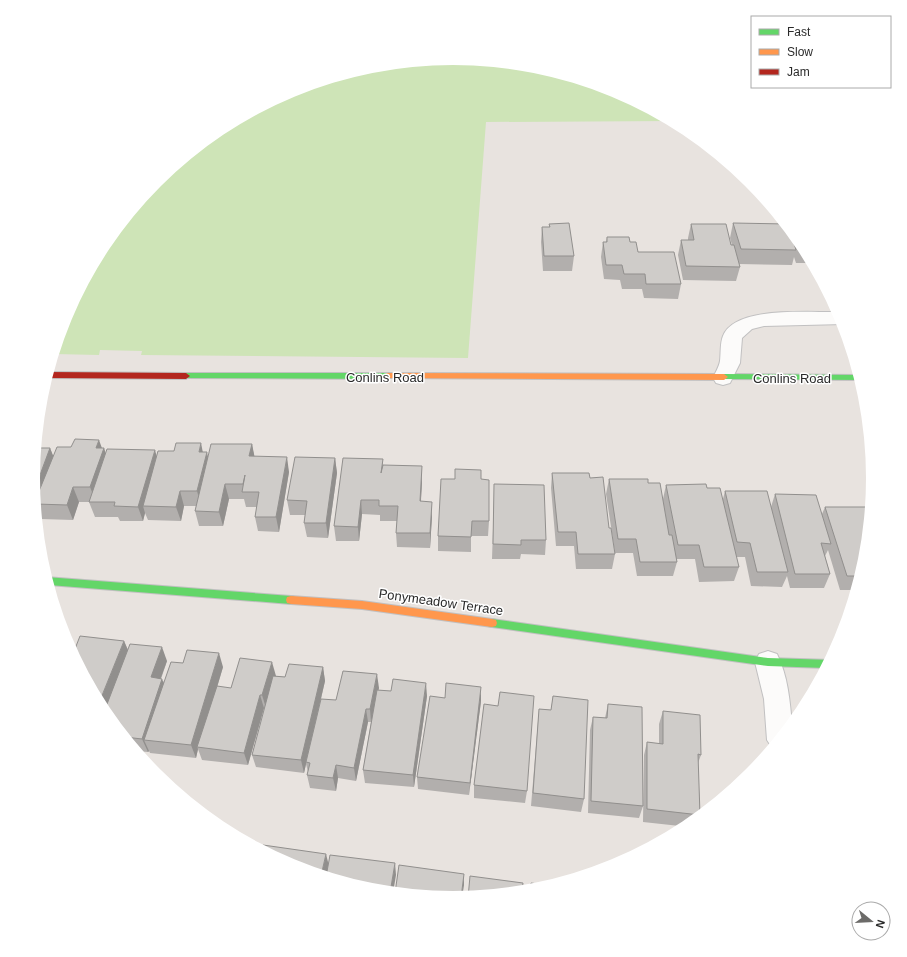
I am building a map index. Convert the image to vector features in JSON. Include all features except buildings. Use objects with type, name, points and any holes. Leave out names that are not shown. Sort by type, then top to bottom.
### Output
[{"type":"street","points":[[723,378],[730,363],[732,338],[739,328],[746,324],[764,320],[835,318]]},
{"type":"street","name":"Conlins Road","points":[[53,375],[855,378]]},
{"type":"street","name":"Ponymeadow Terrace","points":[[53,581],[362,604],[768,662],[823,664]]},
{"type":"street","points":[[768,662],[777,699],[779,733]]},
{"type":"green space","points":[[426,66],[481,66],[534,73],[561,79],[612,96],[662,121],[486,122],[468,358],[141,355],[142,351],[100,350],[99,355],[59,354],[71,320],[95,272],[125,227],[161,186],[202,150],[247,120],[295,96],[346,79],[373,73]]},
{"type":"traffic: fast","points":[[186,376],[387,376]]},
{"type":"traffic: fast","points":[[724,377],[855,378]]},
{"type":"traffic: fast","points":[[53,581],[291,600]]},
{"type":"traffic: fast","points":[[492,623],[768,662],[823,664]]},
{"type":"traffic: slow","points":[[387,376],[724,377]]},
{"type":"traffic: slow","points":[[291,600],[362,605],[492,623]]},
{"type":"traffic: jam","points":[[53,375],[186,376]]}]
